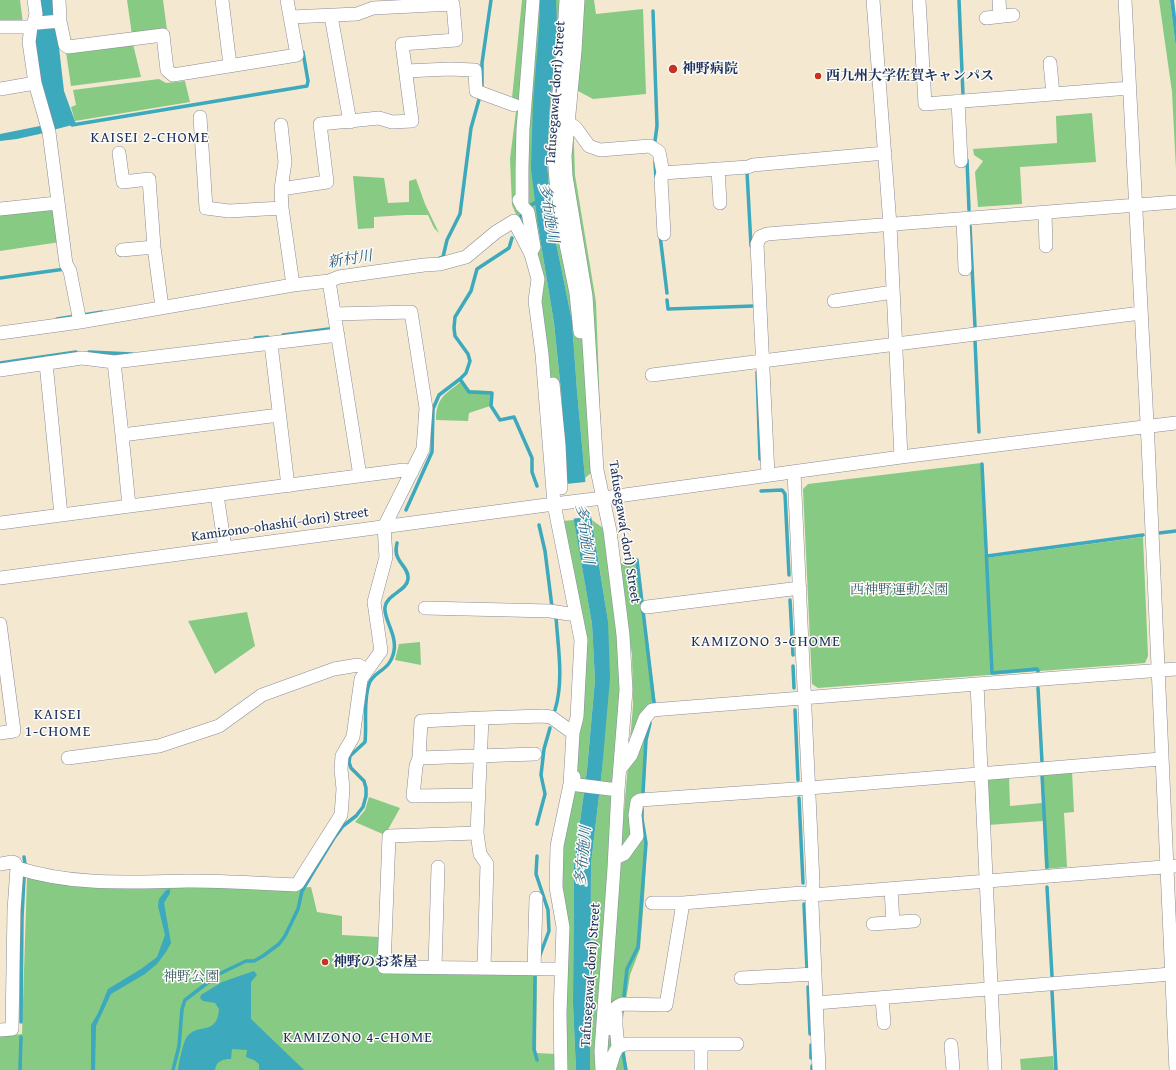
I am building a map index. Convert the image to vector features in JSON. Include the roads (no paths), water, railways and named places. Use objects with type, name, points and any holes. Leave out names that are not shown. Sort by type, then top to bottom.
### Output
[{"type":"street","points":[[34,0],[36,14],[29,42],[35,84],[48,128],[58,197],[57,203],[68,268],[79,317]]},
{"type":"street","points":[[59,0],[58,22],[65,45],[68,47],[163,35],[167,70],[173,75],[297,55],[295,17],[287,0]]},
{"type":"street","points":[[222,0],[230,66]]},
{"type":"street","points":[[531,254],[534,247],[525,209],[514,187],[520,168],[515,155],[518,148],[518,137],[523,129],[533,0]]},
{"type":"street","points":[[566,0],[562,64],[557,110],[555,168],[558,205],[576,292],[583,364],[591,369]]},
{"type":"street","name":"Tafusegawa(-dori) Street","points":[[578,0],[575,52],[568,122],[566,176],[586,296],[598,499],[610,531],[623,635],[626,690],[601,1051],[602,1070]]},
{"type":"street","points":[[873,0],[890,225],[901,457]]},
{"type":"street","points":[[919,0],[925,104],[1130,88]]},
{"type":"street","points":[[986,18],[1006,16],[999,0]]},
{"type":"street","points":[[1125,0],[1147,426],[1161,759],[1171,866],[1172,974],[1176,1070]]},
{"type":"street","points":[[282,189],[327,182],[320,124],[379,118],[392,122],[412,121],[402,44],[456,40],[453,4],[373,8],[357,14],[295,17]]},
{"type":"street","points":[[331,16],[350,122]]},
{"type":"street","points":[[0,27],[58,22]]},
{"type":"street","points":[[1050,63],[1053,94]]},
{"type":"street","points":[[406,71],[449,69],[475,70],[482,93],[514,105]]},
{"type":"street","points":[[0,88],[35,84]]},
{"type":"street","points":[[958,101],[961,161]]},
{"type":"street","points":[[200,117],[206,208],[229,211],[282,208]]},
{"type":"street","points":[[568,122],[576,128],[589,146],[600,150],[650,146],[659,152],[663,173],[661,179],[664,234]]},
{"type":"street","points":[[281,125],[285,162],[282,189],[282,208],[292,280]]},
{"type":"street","points":[[119,153],[123,182],[149,179],[154,247],[161,301]]},
{"type":"street","points":[[663,173],[885,153]]},
{"type":"street","points":[[718,169],[720,203]]},
{"type":"street","points":[[768,475],[757,244],[760,237],[767,234],[1176,202]]},
{"type":"street","points":[[0,209],[57,203]]},
{"type":"street","points":[[1045,213],[1046,246]]},
{"type":"street","points":[[963,219],[965,269]]},
{"type":"street","points":[[0,333],[161,301],[292,280],[329,281],[339,277],[440,264],[466,257],[496,232],[514,221],[531,254],[538,279],[535,301],[559,503],[581,640],[577,717],[573,733],[570,784],[558,846],[556,887],[562,927],[560,1014],[561,1070]]},
{"type":"street","points":[[122,250],[154,247]]},
{"type":"street","points":[[329,281],[360,476]]},
{"type":"street","points":[[834,301],[893,292]]},
{"type":"street","points":[[536,294],[542,299],[550,353],[562,488]]},
{"type":"street","points":[[17,868],[39,875],[79,881],[114,883],[201,881],[294,885],[298,883],[341,815],[343,789],[340,769],[342,756],[353,736],[361,679],[380,651],[374,602],[386,557],[384,527],[423,449],[426,408],[411,312],[334,314]]},
{"type":"street","points":[[652,375],[1141,313]]},
{"type":"street","points":[[0,370],[82,358],[114,362],[338,335]]},
{"type":"street","points":[[271,344],[288,486]]},
{"type":"street","points":[[114,362],[129,506]]},
{"type":"street","points":[[46,363],[61,515]]},
{"type":"street","points":[[122,435],[279,415]]},
{"type":"street","name":"Kamizono-ohashi(-dori) Street","points":[[0,577],[598,499],[901,457],[1176,423]]},
{"type":"street","points":[[0,523],[404,470],[412,472]]},
{"type":"street","points":[[794,472],[813,882],[812,895],[819,1070]]},
{"type":"street","points":[[217,495],[225,548]]},
{"type":"street","points":[[565,516],[588,637],[587,673],[579,769],[570,784]]},
{"type":"street","points":[[646,607],[800,588]]},
{"type":"street","points":[[425,608],[550,611],[569,614],[576,613]]},
{"type":"street","points":[[0,624],[14,731],[0,733]]},
{"type":"street","points":[[68,758],[159,746],[219,726],[262,695],[319,674],[334,669],[358,665],[368,670]]},
{"type":"street","points":[[620,769],[630,755],[645,718],[652,710],[1176,669]]},
{"type":"street","points":[[977,684],[994,1070]]},
{"type":"street","points":[[479,795],[413,796],[416,766],[420,758],[421,721],[543,716],[551,717],[573,733]]},
{"type":"street","points":[[482,718],[477,833],[480,854],[487,864],[484,968]]},
{"type":"street","points":[[420,758],[535,754]]},
{"type":"street","points":[[615,858],[624,854],[637,836],[635,814],[637,802],[640,800],[809,788],[1161,759]]},
{"type":"street","points":[[570,784],[618,790]]},
{"type":"street","points":[[477,833],[389,836],[384,967],[561,969]]},
{"type":"street","points":[[0,864],[12,862],[15,863],[17,868],[14,910],[12,1029],[0,1030]]},
{"type":"street","points":[[652,903],[683,903],[802,893],[812,895],[1171,866]]},
{"type":"street","points":[[435,967],[438,867]]},
{"type":"street","points":[[892,889],[893,923]]},
{"type":"street","points":[[534,969],[536,898]]},
{"type":"street","points":[[601,1051],[606,1038],[611,1014],[617,1006],[622,1004],[666,1005],[683,903]]},
{"type":"street","points":[[873,924],[914,921]]},
{"type":"street","points":[[741,978],[815,974]]},
{"type":"street","points":[[816,1003],[1172,974]]},
{"type":"street","points":[[882,998],[884,1023]]},
{"type":"street","points":[[609,1070],[618,1047],[616,1026],[617,1006]]},
{"type":"street","points":[[618,1047],[626,1044],[737,1044]]},
{"type":"street","points":[[701,1044],[701,1070]]},
{"type":"street","points":[[951,1045],[953,1070]]},
{"type":"water","points":[[39,0],[53,0],[55,12],[53,21],[57,30],[64,91],[76,124],[53,130],[42,93],[34,40],[37,29]]},
{"type":"water","name":"多布施川","points":[[540,0],[556,0],[557,27],[550,104],[547,163],[552,223],[572,321],[585,478],[608,621],[610,678],[602,770],[591,864],[590,1070],[576,1070],[573,1004],[574,866],[587,770],[595,680],[592,624],[567,481],[561,391],[554,323],[538,226],[531,168],[533,103]]},
{"type":"water","points":[[1170,0],[1174,0],[1176,17],[1176,48]]},
{"type":"water","points":[[40,126],[44,133],[0,141],[0,134]]},
{"type":"water","points":[[170,889],[170,893],[164,903],[171,943],[157,964],[145,974],[111,994],[96,1026],[95,1070],[91,1070],[91,1025],[98,1013],[108,989],[141,969],[157,957],[165,935],[158,906],[159,899],[166,890]]},
{"type":"water","points":[[254,971],[257,975],[251,982],[251,1019],[304,1070],[259,1070],[259,1064],[246,1057],[247,1050],[232,1049],[231,1059],[220,1061],[215,1070],[178,1070],[180,1058],[187,1037],[196,1030],[211,1026],[215,1023],[217,1018],[219,1009],[215,1003],[203,1001],[200,998],[201,995],[222,982]]},
{"type":"waterway","name":"新村川","points":[[482,90],[482,63],[491,0]]},
{"type":"waterway","points":[[959,0],[963,95]]},
{"type":"waterway","points":[[653,11],[657,126],[655,141]]},
{"type":"waterway","points":[[72,125],[307,86],[308,81],[303,52]]},
{"type":"waterway","name":"新村川","points":[[440,258],[443,257],[447,240],[460,214],[471,128],[480,96]]},
{"type":"waterway","points":[[967,160],[969,210]]},
{"type":"waterway","points":[[655,162],[656,179]]},
{"type":"waterway","points":[[747,172],[751,246]]},
{"type":"waterway","name":"多布施川","points":[[520,217],[528,207],[538,201]]},
{"type":"waterway","points":[[970,226],[975,327]]},
{"type":"waterway","points":[[660,235],[667,293]]},
{"type":"waterway","points":[[406,510],[432,452],[433,409],[439,395],[466,373],[470,361],[468,354],[455,336],[455,317],[471,291],[477,269],[509,248],[512,238]]},
{"type":"waterway","points":[[0,278],[65,269]]},
{"type":"waterway","points":[[667,300],[668,309],[754,306]]},
{"type":"waterway","name":"新村川","points":[[57,319],[102,312]]},
{"type":"waterway","points":[[283,335],[329,329]]},
{"type":"waterway","points":[[255,338],[268,337]]},
{"type":"waterway","points":[[975,340],[979,432]]},
{"type":"waterway","points":[[0,363],[76,352]]},
{"type":"waterway","points":[[89,352],[132,354]]},
{"type":"waterway","points":[[757,372],[760,459]]},
{"type":"waterway","points":[[460,379],[469,392],[492,393],[491,406],[500,420],[514,417],[532,458],[532,472],[537,486]]},
{"type":"waterway","points":[[982,464],[992,673],[1037,669],[1038,671]]},
{"type":"waterway","points":[[761,491],[782,490],[785,494],[789,575]]},
{"type":"waterway","points":[[539,525],[545,551],[552,607]]},
{"type":"waterway","points":[[1159,533],[1176,531]]},
{"type":"waterway","points":[[987,556],[1143,535]]},
{"type":"waterway","points":[[173,1070],[179,1046],[182,1009],[185,1000],[219,974],[246,961],[254,961],[279,944],[285,936],[298,909],[302,891],[334,838],[343,826],[356,816],[363,807],[366,796],[364,781],[351,768],[349,762],[350,756],[365,742],[366,698],[371,679],[386,667],[392,658],[394,651],[394,638],[386,616],[385,607],[389,599],[404,587],[408,579],[406,570],[396,554],[397,543]]},
{"type":"waterway","points":[[637,560],[654,703]]},
{"type":"waterway","points":[[790,600],[793,655]]},
{"type":"waterway","points":[[555,710],[558,699],[560,676],[556,617]]},
{"type":"waterway","points":[[793,666],[794,688]]},
{"type":"waterway","points":[[1038,688],[1042,762]]},
{"type":"waterway","points":[[795,710],[798,780]]},
{"type":"waterway","points":[[643,793],[646,740],[650,723]]},
{"type":"waterway","points":[[537,824],[545,794],[541,775],[544,749],[550,728]]},
{"type":"waterway","points":[[1042,775],[1047,867]]},
{"type":"waterway","points":[[799,798],[803,883]]},
{"type":"waterway","points":[[624,996],[627,969],[638,947],[646,843],[642,809]]},
{"type":"waterway","points":[[537,856],[536,874],[548,910],[549,931],[540,955]]},
{"type":"waterway","points":[[24,857],[25,864]]},
{"type":"waterway","points":[[21,1022],[24,878]]},
{"type":"waterway","points":[[1047,887],[1052,976]]},
{"type":"waterway","points":[[804,904],[807,969]]},
{"type":"waterway","points":[[535,977],[534,1049],[537,1060]]},
{"type":"waterway","points":[[808,987],[810,1034]]},
{"type":"waterway","points":[[1052,991],[1056,1070]]},
{"type":"waterway","points":[[20,1070],[21,1037]]},
{"type":"waterway","points":[[811,1045],[811,1058]]},
{"type":"waterway","points":[[623,1053],[626,1070]]},
{"type":"place","name":"神野病院","points":[[673,69]]},
{"type":"place","name":"西九州大学佐賀キャンパス","points":[[818,76]]},
{"type":"place","name":"神野のお茶屋","points":[[325,962]]},
{"type":"district","name":"KAISEI 2-CHOME","points":[[150,138]]},
{"type":"district","name":"KAMIZONO 3-CHOME","points":[[766,642]]},
{"type":"district","name":"KAISEI 1-CHOME","points":[[58,724]]},
{"type":"district","name":"KAMIZONO 4-CHOME","points":[[358,1038]]},
{"type":"park label","name":"西神野運動公園","points":[[899,590]]},
{"type":"park label","name":"神野公園","points":[[191,977]]}]
